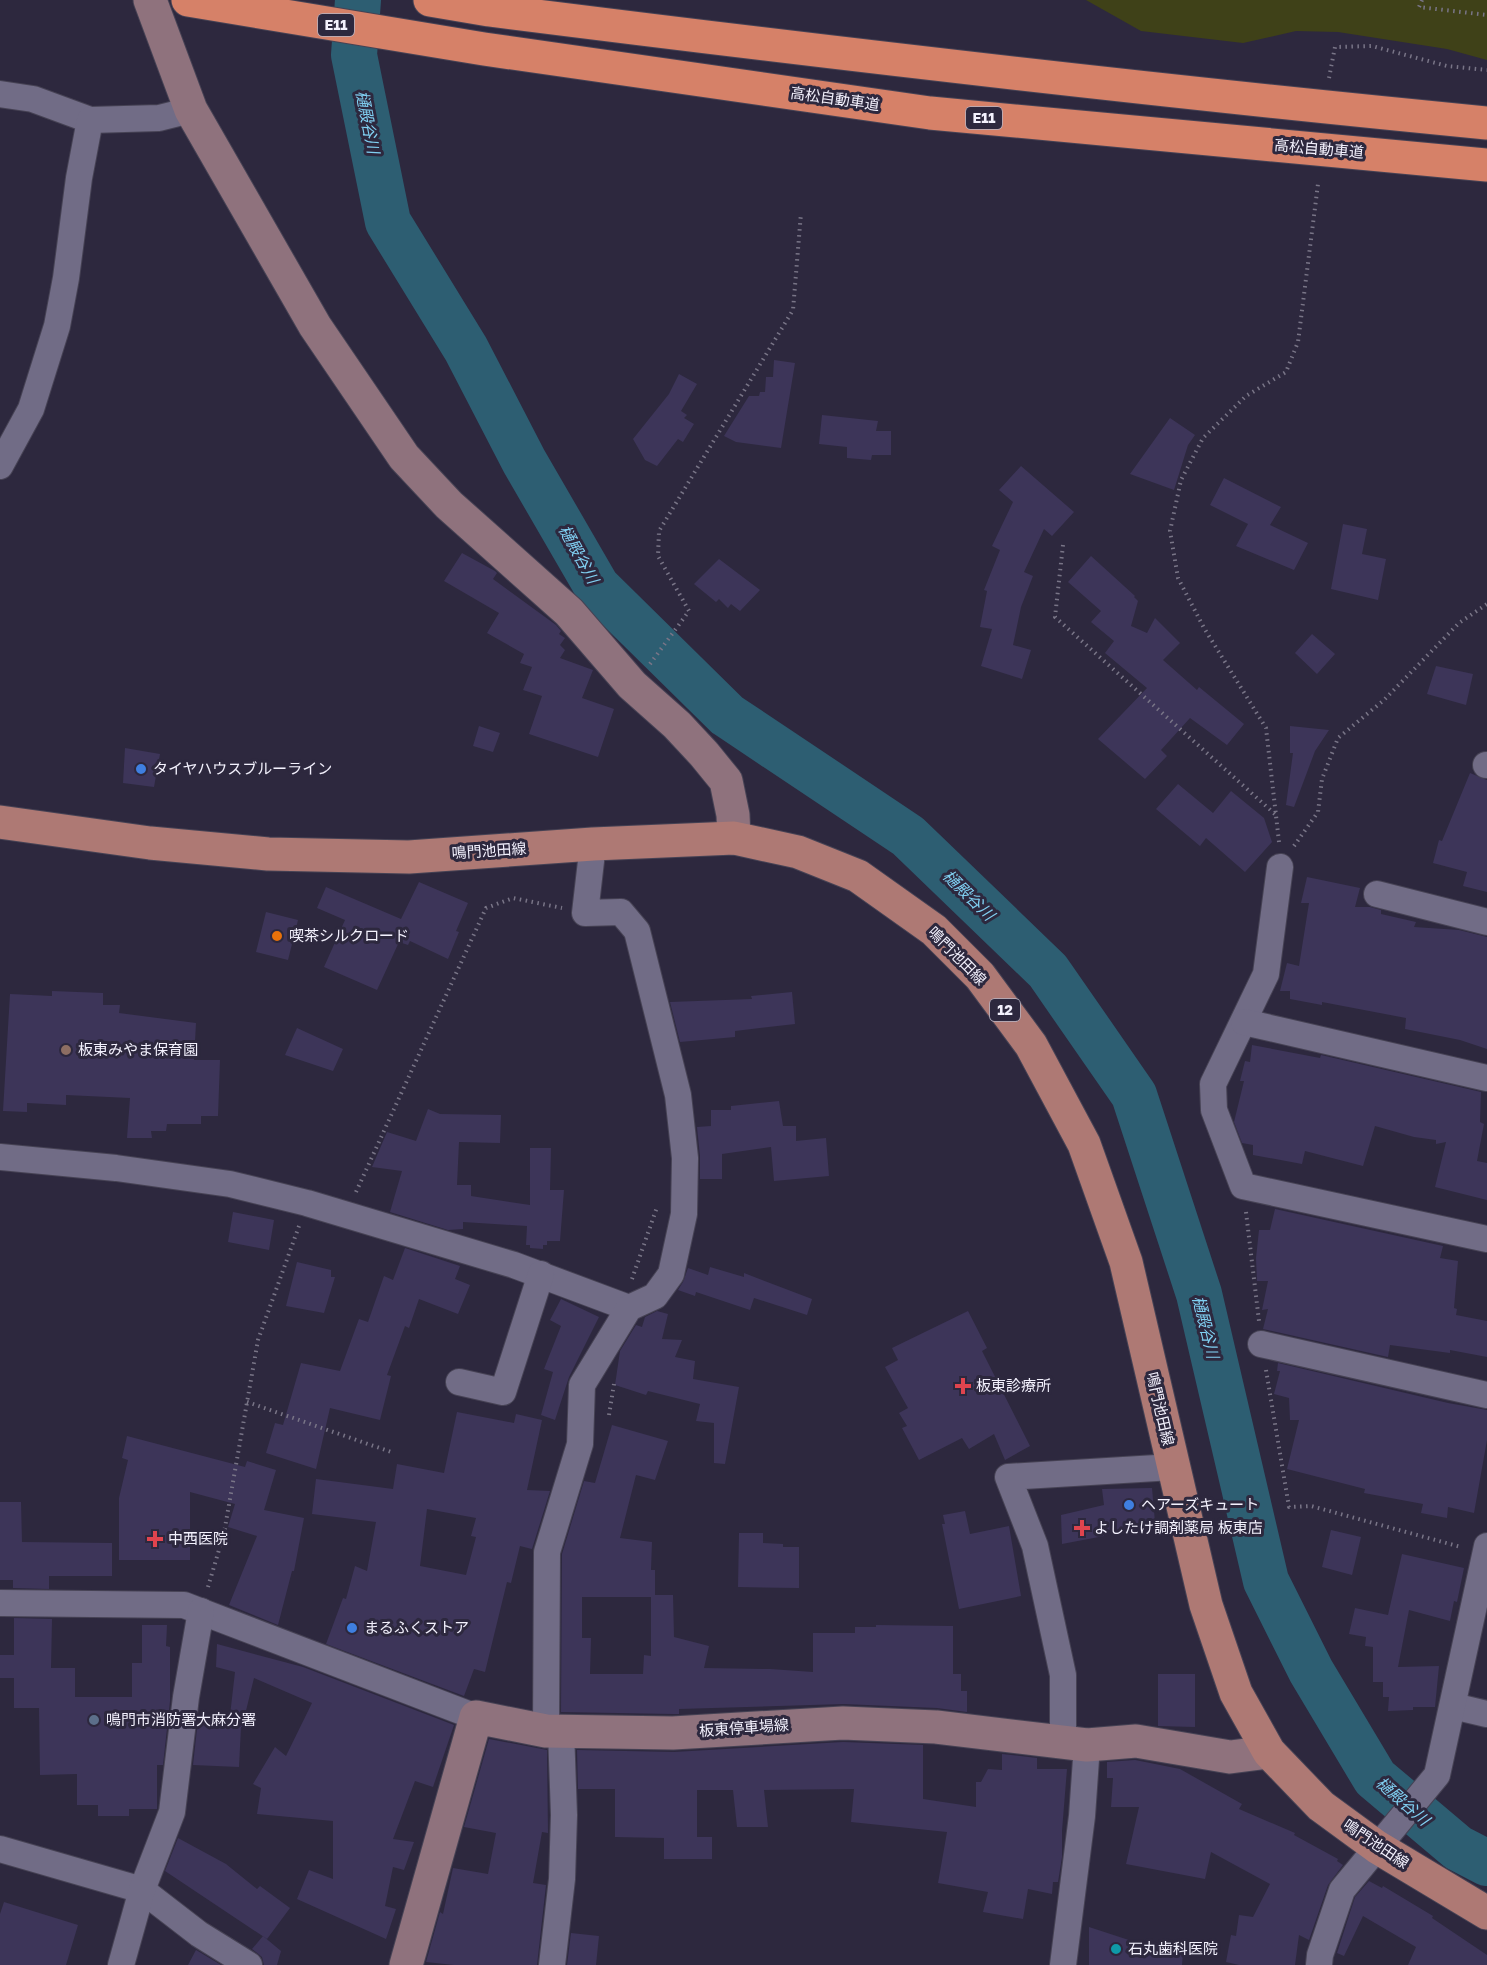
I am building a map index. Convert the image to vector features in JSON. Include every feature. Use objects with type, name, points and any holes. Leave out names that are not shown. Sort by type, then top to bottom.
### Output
[{"type":"highway","name":"高松自動車道","points":[[188,0],[484,50],[930,113],[1487,165]]},
{"type":"highway","points":[[430,0],[489,10],[916,63],[1284,104],[1487,123]]},
{"type":"main road","name":"鳴門池田線","points":[[0,822],[150,843],[268,854],[409,857],[593,844],[734,838],[798,852],[858,876],[942,938],[980,976],[1030,1045],[1084,1144],[1126,1262],[1206,1605],[1236,1693],[1269,1752],[1321,1806],[1384,1838],[1487,1913]]},
{"type":"street","points":[[150,0],[191,110],[315,326],[404,457],[449,505],[569,612],[632,685],[677,725],[704,754],[726,781],[733,815],[734,838]]},
{"type":"street","points":[[0,94],[33,99],[90,120],[159,118],[191,110]]},
{"type":"street","points":[[0,466],[31,409],[57,326],[90,120]]},
{"type":"street","points":[[552,1965],[562,1879],[564,1815],[553,1731],[547,1552],[580,1443],[582,1385],[629,1308],[656,1296],[671,1274],[684,1214],[685,1158],[678,1095],[637,931],[621,912],[585,914],[593,844]]},
{"type":"street","points":[[1280,867],[1266,974],[1213,1084],[1214,1110],[1243,1186],[1487,1239]]},
{"type":"street","points":[[1377,894],[1487,922]]},
{"type":"street","points":[[1244,1022],[1487,1078]]},
{"type":"street","points":[[0,1157],[116,1168],[230,1184],[307,1203],[514,1264],[629,1308]]},
{"type":"street","points":[[459,1382],[503,1392],[541,1274]]},
{"type":"street","points":[[1262,1344],[1487,1395]]},
{"type":"street","points":[[1063,1965],[1082,1816],[1075,1744],[1061,1665],[1035,1546],[1008,1477],[1173,1467]]},
{"type":"street","points":[[1319,1965],[1320,1955],[1341,1890],[1437,1775],[1486,1551]]},
{"type":"street","points":[[0,1603],[184,1605],[476,1717],[406,1965]]},
{"type":"street","points":[[121,1965],[142,1890],[172,1812],[186,1697],[201,1611]]},
{"type":"street","points":[[1453,1706],[1487,1714]]},
{"type":"street","name":"板東停車場線","points":[[476,1717],[553,1731],[673,1733],[843,1723],[936,1727],[1075,1744],[1136,1741],[1230,1757],[1269,1752]]},
{"type":"street","points":[[0,1849],[142,1890],[199,1934],[249,1965]]},
{"type":"path","points":[[1422,0],[1419,7],[1487,15]]},
{"type":"path","points":[[1329,78],[1335,47],[1372,46],[1447,66],[1487,70]]},
{"type":"path","points":[[1280,867],[1277,816],[1266,728],[1204,628],[1178,578],[1170,531],[1181,480],[1203,438],[1246,396],[1286,372],[1298,342],[1318,184]]},
{"type":"path","points":[[644,672],[689,610],[658,556],[659,531],[792,310],[801,213]]},
{"type":"path","points":[[1063,545],[1055,616],[1277,816]]},
{"type":"path","points":[[1280,867],[1318,812],[1322,779],[1338,738],[1384,700],[1459,623],[1487,604]]},
{"type":"path","points":[[346,1215],[486,908],[513,898],[585,914]]},
{"type":"path","points":[[1243,1186],[1262,1344],[1289,1507],[1311,1506],[1486,1551]]},
{"type":"path","points":[[201,1611],[224,1533],[258,1340],[307,1203]]},
{"type":"path","points":[[247,1402],[394,1453]]},
{"type":"green space","points":[[1086,0],[1487,0],[1487,60],[1447,49],[1338,32],[1296,31],[1243,43],[1141,31]]},
{"type":"building","points":[[774,360],[795,363],[781,448],[736,442],[724,436],[749,396],[759,396],[760,392],[765,392],[766,377],[773,377]]},
{"type":"building","points":[[679,374],[697,384],[681,411],[687,415],[684,418],[694,424],[683,442],[678,439],[657,466],[645,460],[633,439],[669,394]]},
{"type":"building","points":[[822,415],[878,421],[876,431],[891,431],[891,455],[872,455],[871,460],[847,458],[847,447],[819,444]]},
{"type":"building","points":[[1170,418],[1195,435],[1188,445],[1174,490],[1130,474]]},
{"type":"building","points":[[1021,466],[1074,512],[1052,536],[1044,529],[1024,572],[1033,576],[1021,607],[1013,645],[1031,650],[1022,679],[981,666],[992,629],[980,627],[987,591],[984,590],[1000,550],[992,546],[1013,502],[999,490]]},
{"type":"building","points":[[1224,478],[1281,507],[1270,525],[1308,543],[1294,570],[1236,546],[1248,524],[1210,505]]},
{"type":"building","points":[[1343,524],[1367,529],[1362,554],[1386,559],[1378,600],[1331,589]]},
{"type":"building","points":[[462,553],[495,571],[497,573],[493,579],[556,625],[561,631],[559,634],[565,638],[560,645],[565,650],[560,658],[593,670],[582,698],[614,709],[598,757],[529,734],[542,696],[523,690],[532,667],[520,663],[524,654],[487,633],[499,613],[444,581]]},
{"type":"building","points":[[1091,556],[1138,601],[1131,626],[1147,633],[1155,618],[1180,643],[1163,660],[1197,690],[1199,687],[1244,724],[1227,745],[1190,718],[1161,750],[1167,756],[1145,779],[1098,739],[1147,688],[1105,653],[1114,641],[1091,622],[1101,611],[1068,582]]},
{"type":"building","points":[[719,559],[760,590],[740,611],[731,604],[728,608],[719,599],[716,602],[694,584]]},
{"type":"building","points":[[1312,634],[1335,654],[1317,674],[1295,653]]},
{"type":"building","points":[[1436,666],[1473,674],[1466,705],[1427,694]]},
{"type":"building","points":[[479,726],[500,733],[493,752],[473,746]]},
{"type":"building","points":[[1290,726],[1329,730],[1315,751],[1294,807],[1286,805],[1293,753],[1290,753]]},
{"type":"building","name":"タイヤハウスブルーライン","points":[[125,748],[160,754],[154,787],[123,783]]},
{"type":"building","points":[[1470,773],[1487,780],[1487,892],[1463,886],[1467,872],[1433,863],[1439,840],[1442,841]]},
{"type":"building","points":[[1178,784],[1213,813],[1231,791],[1264,818],[1272,842],[1245,872],[1206,838],[1200,846],[1156,809]]},
{"type":"building","points":[[1307,877],[1360,888],[1355,907],[1381,910],[1381,914],[1416,922],[1414,927],[1459,930],[1487,937],[1487,1049],[1460,1040],[1405,1029],[1406,1018],[1322,1002],[1322,1005],[1290,999],[1290,991],[1280,991],[1287,963],[1299,966],[1309,903],[1301,903]]},
{"type":"building","points":[[419,882],[468,903],[456,931],[459,932],[448,959],[410,941],[408,945],[399,942],[377,990],[324,967],[345,920],[317,908],[326,887],[401,919]]},
{"type":"building","name":"喫茶シルクロード","points":[[266,912],[298,920],[288,960],[256,952]]},
{"type":"building","points":[[52,991],[103,993],[103,1005],[120,1005],[119,1013],[196,1023],[194,1060],[220,1060],[218,1116],[201,1116],[201,1124],[167,1124],[166,1131],[151,1131],[152,1138],[127,1138],[130,1098],[66,1095],[66,1105],[27,1103],[27,1112],[3,1111],[10,994],[52,996]]},
{"type":"building","points":[[792,992],[795,1024],[735,1031],[735,1037],[680,1042],[670,1002],[752,999],[751,996]]},
{"type":"building","points":[[297,1028],[343,1049],[333,1071],[285,1055]]},
{"type":"building","points":[[1252,1045],[1320,1058],[1321,1055],[1481,1092],[1480,1122],[1484,1124],[1477,1161],[1487,1163],[1487,1200],[1435,1187],[1446,1142],[1436,1144],[1436,1140],[1414,1137],[1375,1126],[1363,1166],[1305,1151],[1302,1164],[1253,1155],[1253,1145],[1242,1143],[1234,1122],[1244,1081],[1240,1081],[1245,1061],[1250,1062]]},
{"type":"building","points":[[779,1101],[783,1126],[796,1126],[796,1141],[826,1138],[829,1176],[774,1181],[771,1147],[722,1154],[722,1179],[700,1179],[697,1127],[711,1126],[711,1110],[731,1110],[731,1106]]},
{"type":"building","points":[[428,1109],[440,1114],[501,1115],[500,1143],[459,1142],[457,1185],[471,1185],[471,1196],[530,1205],[530,1148],[551,1148],[550,1190],[564,1190],[560,1241],[547,1241],[543,1249],[530,1248],[530,1245],[526,1245],[527,1226],[463,1222],[463,1229],[448,1230],[390,1212],[402,1171],[372,1167],[387,1132],[416,1141]]},
{"type":"building","points":[[1275,1209],[1443,1246],[1440,1258],[1458,1261],[1454,1308],[1457,1309],[1456,1315],[1487,1321],[1487,1357],[1450,1350],[1450,1353],[1390,1345],[1388,1357],[1263,1329],[1268,1309],[1262,1310],[1268,1281],[1257,1281],[1256,1258],[1259,1230],[1270,1230]]},
{"type":"building","points":[[233,1212],[274,1220],[269,1250],[228,1242]]},
{"type":"building","points":[[405,1248],[460,1266],[455,1279],[470,1285],[458,1314],[419,1299],[409,1328],[405,1326],[387,1375],[391,1376],[380,1420],[330,1408],[316,1469],[266,1453],[275,1423],[283,1425],[301,1363],[340,1371],[359,1319],[368,1322],[384,1276],[393,1280]]},
{"type":"building","points":[[297,1262],[331,1270],[331,1277],[335,1277],[324,1313],[286,1306]]},
{"type":"building","points":[[710,1267],[744,1277],[744,1273],[812,1299],[807,1315],[754,1298],[750,1310],[696,1292],[695,1296],[678,1290],[688,1268],[708,1275]]},
{"type":"building","points":[[561,1299],[599,1317],[569,1377],[555,1420],[541,1415],[553,1372],[544,1369],[561,1326],[550,1320]]},
{"type":"building","points":[[657,1311],[668,1314],[662,1339],[682,1340],[675,1357],[695,1361],[693,1379],[739,1387],[725,1464],[714,1463],[714,1423],[696,1421],[700,1404],[648,1391],[646,1395],[615,1385],[620,1351],[636,1325],[642,1327],[645,1317]]},
{"type":"building","name":"板東診療所","points":[[968,1311],[987,1348],[982,1351],[1030,1446],[1005,1460],[994,1434],[969,1449],[962,1438],[919,1460],[902,1428],[907,1426],[899,1413],[908,1408],[885,1367],[898,1360],[892,1348]]},
{"type":"building","points":[[1278,1363],[1487,1410],[1487,1440],[1474,1513],[1448,1507],[1447,1518],[1421,1513],[1423,1504],[1364,1493],[1365,1489],[1287,1469],[1299,1420],[1290,1420],[1289,1398],[1274,1394],[1280,1371],[1277,1371]]},
{"type":"building","points":[[457,1412],[514,1423],[516,1414],[542,1420],[527,1490],[550,1491],[532,1549],[520,1546],[511,1583],[507,1582],[485,1672],[474,1669],[464,1696],[326,1644],[343,1598],[346,1599],[355,1566],[367,1571],[376,1522],[312,1514],[316,1479],[393,1489],[397,1464],[444,1473]],"holes":[[[427,1509],[476,1518],[471,1536],[476,1537],[466,1575],[420,1566]]]},
{"type":"building","points":[[612,1425],[668,1441],[655,1480],[636,1475],[620,1538],[652,1542],[651,1570],[655,1570],[655,1595],[673,1595],[674,1637],[709,1646],[704,1668],[813,1672],[813,1633],[855,1633],[855,1627],[876,1627],[876,1625],[953,1626],[953,1674],[961,1674],[961,1691],[967,1691],[967,1712],[937,1708],[844,1704],[679,1709],[679,1714],[561,1712],[562,1554],[584,1481],[595,1483]],"holes":[[[582,1597],[651,1597],[651,1656],[644,1655],[643,1674],[590,1674],[591,1638],[582,1638]]]},
{"type":"building","points":[[127,1436],[245,1467],[247,1461],[276,1470],[264,1510],[304,1518],[294,1571],[292,1571],[278,1625],[229,1605],[257,1536],[228,1527],[235,1504],[190,1492],[190,1560],[119,1560],[119,1498],[128,1460],[122,1458]]},
{"type":"building","points":[[1152,1488],[1155,1522],[1143,1521],[1143,1529],[1102,1530],[1104,1536],[1062,1544],[1061,1515],[1104,1505],[1102,1489]]},
{"type":"building","points":[[0,1502],[21,1502],[22,1542],[112,1543],[112,1576],[49,1576],[49,1589],[13,1588],[13,1580],[0,1580]]},
{"type":"building","points":[[965,1511],[970,1534],[1009,1526],[1021,1596],[959,1609],[942,1524],[945,1524],[943,1515]]},
{"type":"building","points":[[1331,1530],[1361,1537],[1352,1575],[1322,1567]]},
{"type":"building","points":[[739,1533],[763,1533],[763,1543],[799,1547],[799,1588],[738,1587]]},
{"type":"building","points":[[1402,1554],[1464,1568],[1457,1602],[1454,1601],[1450,1621],[1409,1610],[1398,1667],[1439,1666],[1435,1707],[1413,1707],[1413,1710],[1388,1711],[1389,1697],[1383,1697],[1383,1682],[1373,1682],[1373,1647],[1365,1646],[1366,1637],[1349,1634],[1355,1608],[1388,1615]]},
{"type":"building","points":[[14,1618],[52,1619],[51,1668],[75,1668],[75,1697],[132,1697],[132,1663],[142,1663],[142,1625],[167,1625],[166,1646],[170,1647],[170,1701],[163,1765],[157,1765],[157,1809],[129,1809],[129,1816],[98,1816],[98,1805],[77,1805],[77,1774],[40,1775],[39,1708],[14,1708],[14,1678],[0,1678],[0,1655],[14,1655]]},
{"type":"building","points":[[217,1644],[303,1667],[454,1725],[433,1787],[415,1781],[393,1839],[414,1842],[404,1870],[393,1867],[385,1906],[396,1909],[386,1939],[297,1899],[309,1870],[333,1879],[333,1821],[257,1814],[261,1788],[253,1784],[275,1747],[286,1756],[312,1703],[254,1678],[242,1727],[229,1724],[235,1672],[216,1667]]},
{"type":"building","points":[[1158,1674],[1195,1674],[1195,1727],[1158,1726]]},
{"type":"building","points":[[198,1720],[241,1727],[239,1767],[193,1765]]},
{"type":"building","points":[[489,1739],[547,1750],[548,1833],[542,1832],[533,1883],[546,1885],[537,1965],[454,1965],[426,1962],[440,1912],[443,1914],[453,1868],[488,1874],[496,1833],[464,1827]]},
{"type":"building","points":[[843,1742],[923,1745],[923,1799],[976,1807],[976,1782],[981,1782],[988,1769],[1002,1770],[1002,1754],[1037,1758],[1037,1769],[1067,1769],[1062,1857],[1058,1882],[1053,1882],[1052,1894],[1028,1889],[1023,1919],[983,1912],[988,1892],[938,1883],[947,1832],[851,1822],[854,1789],[764,1790],[768,1827],[737,1827],[733,1790],[697,1790],[697,1837],[712,1837],[712,1859],[664,1859],[664,1838],[615,1837],[615,1789],[578,1789],[577,1750],[674,1752]]},
{"type":"building","points":[[1135,1760],[1180,1769],[1242,1804],[1239,1809],[1295,1833],[1294,1835],[1338,1859],[1337,1861],[1343,1865],[1328,1885],[1309,1940],[1299,1935],[1295,1965],[1239,1965],[1226,1962],[1231,1935],[1236,1936],[1239,1915],[1253,1917],[1270,1884],[1211,1852],[1205,1879],[1126,1864],[1139,1807],[1111,1807],[1113,1778],[1107,1778],[1107,1762]]},
{"type":"building","points":[[178,1838],[226,1864],[257,1889],[260,1886],[290,1908],[267,1939],[165,1871]]},
{"type":"building","points":[[1369,1881],[1382,1888],[1383,1886],[1433,1916],[1432,1918],[1487,1955],[1487,1965],[1408,1965],[1416,1947],[1363,1916],[1344,1956],[1337,1953],[1355,1897]]},
{"type":"building","points":[[4,1902],[78,1925],[66,1965],[0,1965],[0,1914]]},
{"type":"building","points":[[1089,1927],[1138,1943],[1137,1946],[1183,1953],[1182,1965],[1089,1965]]},
{"type":"building","points":[[571,1933],[599,1936],[596,1965],[567,1965]]},
{"type":"building","points":[[263,1936],[281,1951],[277,1965],[264,1965],[262,1957],[252,1949]]},
{"type":"building","points":[[196,1950],[221,1965],[188,1965]]},
{"type":"waterway","name":"樋殿谷川","points":[[358,0],[354,55],[388,222],[466,349],[524,461],[597,587],[727,715],[908,836],[1048,971],[1134,1095],[1199,1294],[1266,1581],[1311,1671],[1375,1778],[1458,1848],[1487,1863]]},
{"type":"place","name":"タイヤハウスブルーライン","points":[[141,769]]},
{"type":"place","name":"喫茶シルクロード","points":[[277,936]]},
{"type":"place","name":"板東みやま保育園","points":[[66,1050]]},
{"type":"place","name":"板東診療所","points":[[963,1386]]},
{"type":"place","name":"ヘアーズキュート","points":[[1129,1505]]},
{"type":"place","name":"よしたけ調剤薬局 板東店","points":[[1082,1528]]},
{"type":"place","name":"中西医院","points":[[155,1539]]},
{"type":"place","name":"まるふくストア","points":[[352,1628]]},
{"type":"place","name":"鳴門市消防署大麻分署","points":[[94,1720]]},
{"type":"place","name":"石丸歯科医院","points":[[1116,1949]]}]
